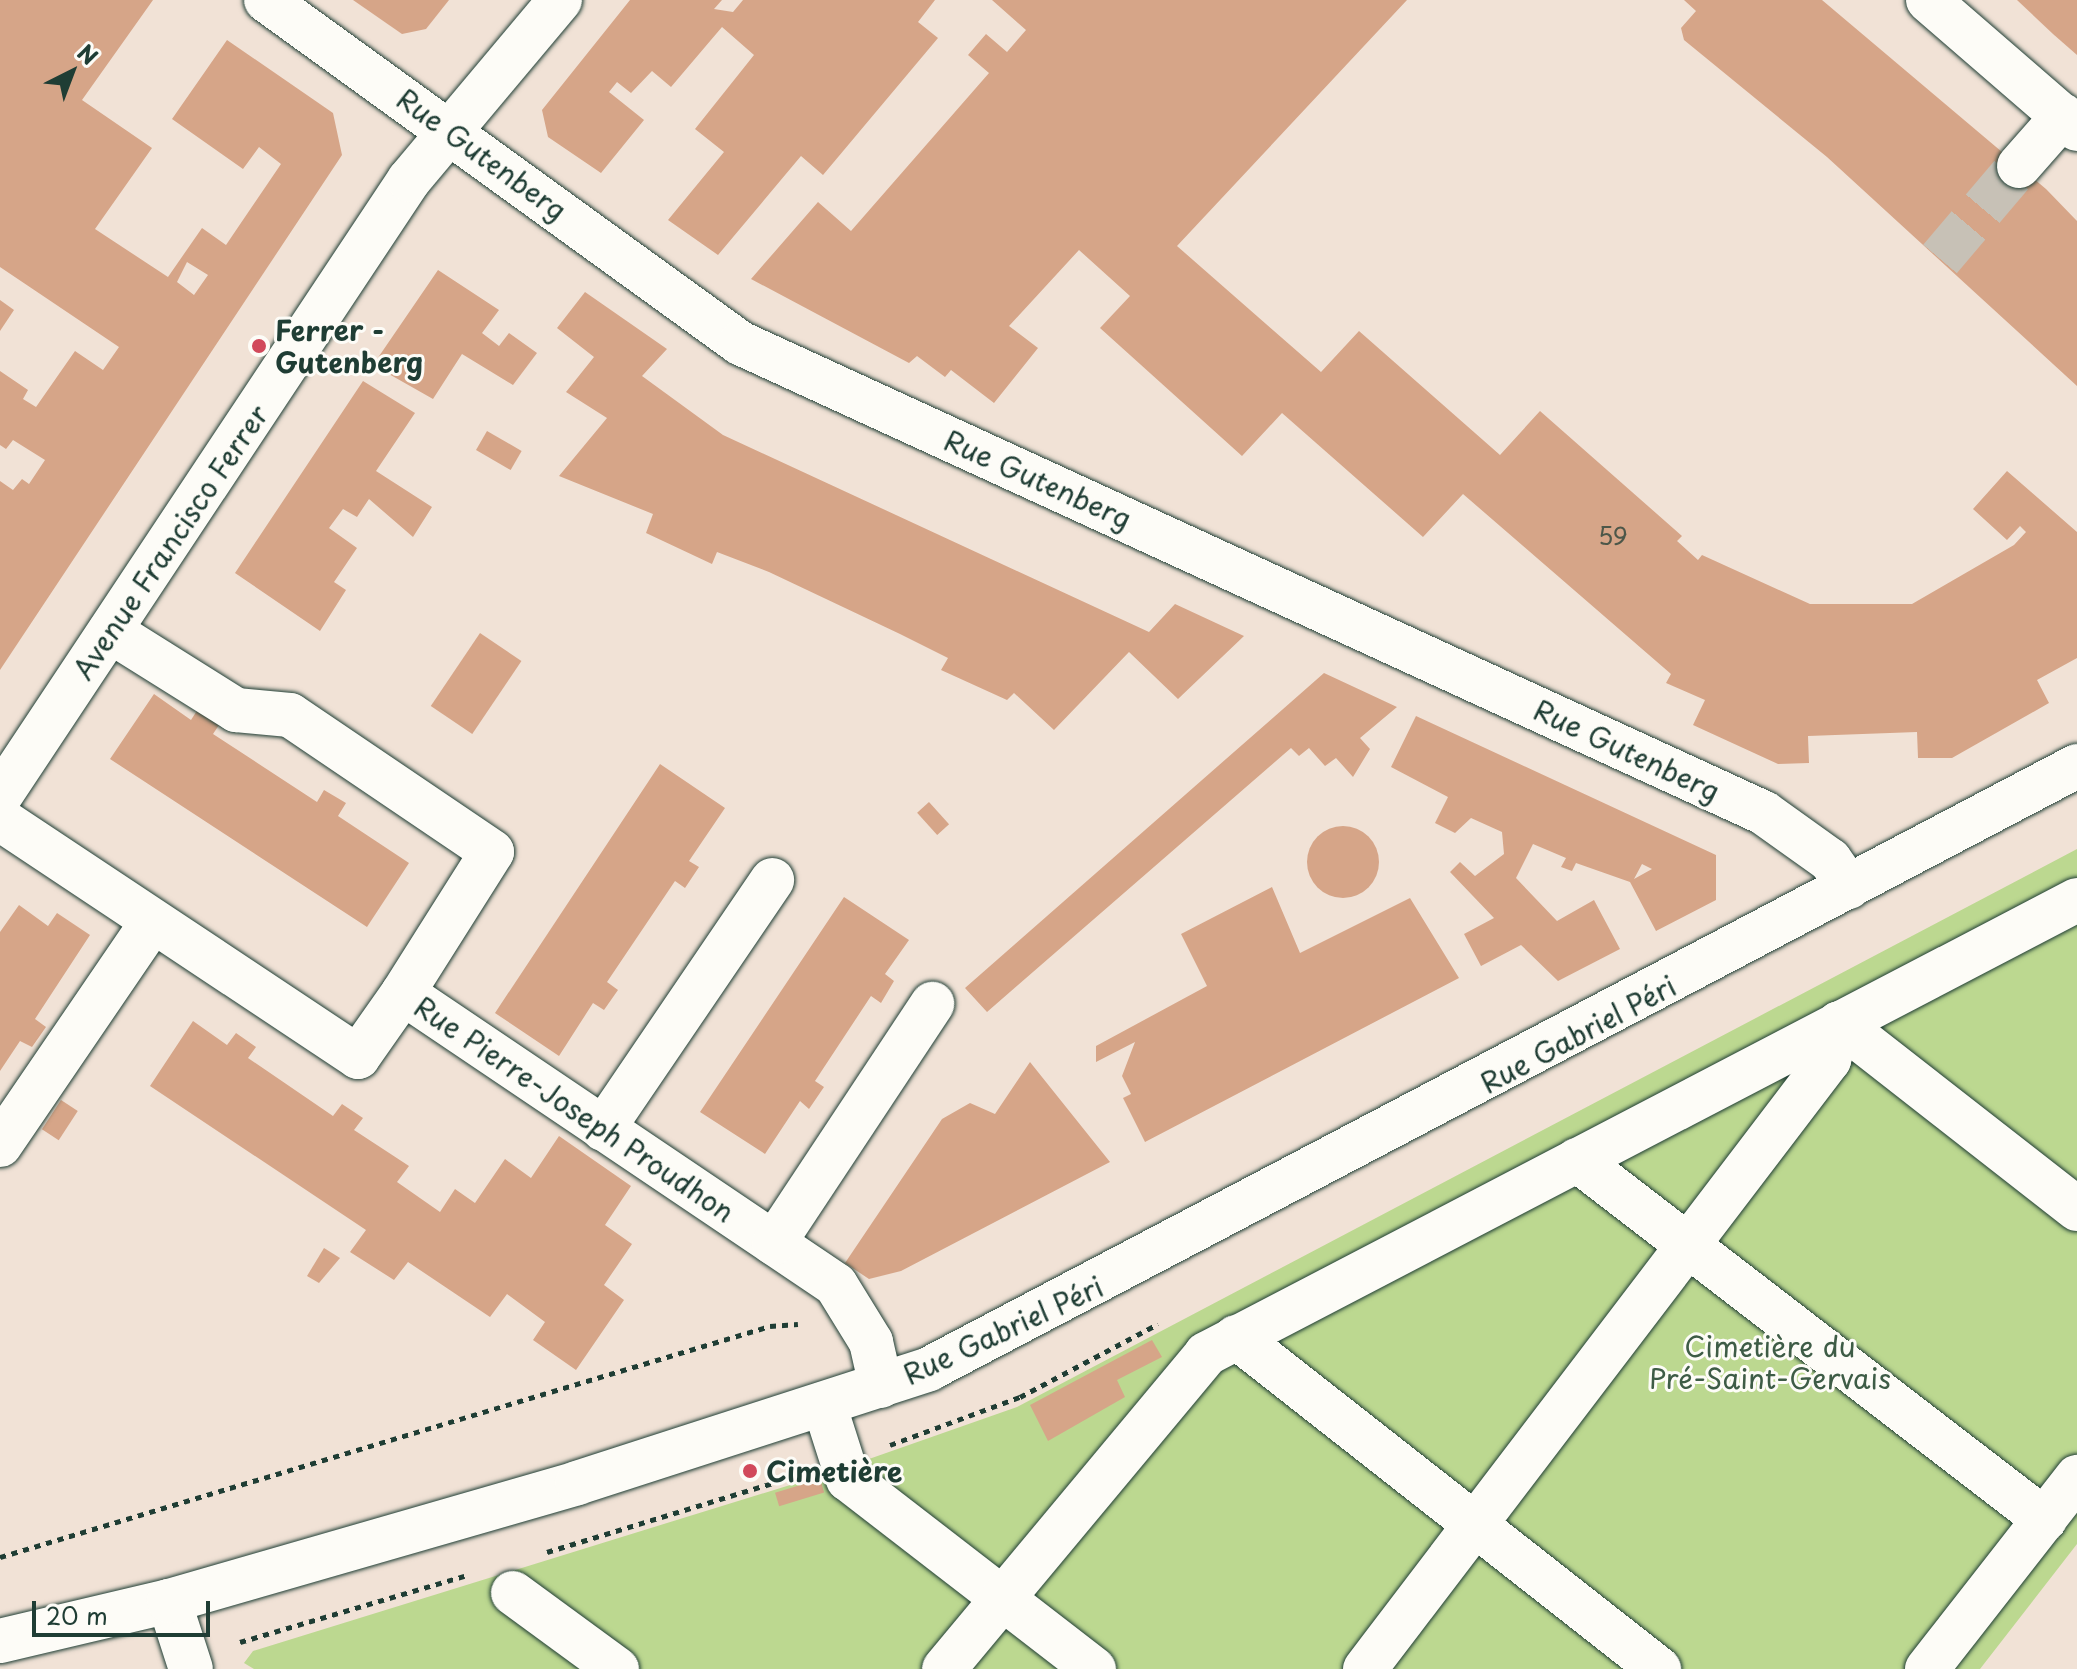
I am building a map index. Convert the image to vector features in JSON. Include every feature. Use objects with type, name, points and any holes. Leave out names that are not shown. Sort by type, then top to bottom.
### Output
[{"type":"street","name":"Rue Gutenberg","points":[[266,0],[740,343],[1764,813],[1830,860],[1849,887]]},
{"type":"street","name":"Avenue Francisco Ferrer","points":[[0,796],[449,130],[560,0]]},
{"type":"street","points":[[1928,0],[2070,122],[2019,166]]},
{"type":"street","points":[[110,631],[236,710],[290,715],[492,852],[403,993]]},
{"type":"street","name":"Rue Gabriel Péri","points":[[0,1641],[169,1601],[881,1386],[1060,1307],[2077,766]]},
{"type":"street","name":"Rue Pierre-Joseph Proudhon","points":[[0,819],[358,1057],[403,993],[836,1285],[871,1342],[881,1386]]},
{"type":"street","points":[[603,1129],[772,880]]},
{"type":"street","points":[[944,1669],[1206,1354],[2077,900]]},
{"type":"street","points":[[0,1145],[152,922]]},
{"type":"street","points":[[774,1243],[932,1004]]},
{"type":"street","points":[[1839,1023],[2077,1209]]},
{"type":"street","points":[[1365,1669],[1690,1248],[1829,1060],[1839,1023]]},
{"type":"street","points":[[1577,1160],[2045,1520]]},
{"type":"street","points":[[1236,1337],[1659,1669]]},
{"type":"street","points":[[824,1404],[848,1479],[1094,1669]]},
{"type":"street","points":[[1927,1669],[2077,1477]]},
{"type":"street","points":[[513,1593],[617,1669]]},
{"type":"street","points":[[169,1601],[189,1668]]},
{"type":"path","points":[[0,1557],[770,1326],[801,1324],[871,1342]]},
{"type":"green space","name":"Cimetière du Pré-Saint-Gervais","points":[[2077,849],[2077,1544],[1980,1669],[254,1669],[244,1663],[253,1651],[832,1472],[1017,1407]]},
{"type":"building","points":[[0,0],[153,0],[82,100],[152,148],[95,229],[168,277],[202,228],[226,245],[281,164],[259,147],[243,169],[172,119],[227,40],[333,113],[342,155],[0,670],[0,481],[13,490],[22,479],[29,484],[45,460],[13,440],[6,449],[0,445],[0,371],[28,390],[23,399],[36,407],[75,351],[103,370],[119,347],[0,267]],"holes":[[[187,262],[208,275],[194,295],[177,282]]]},
{"type":"building","points":[[353,0],[449,0],[426,29],[402,34]]},
{"type":"building","points":[[630,0],[722,0],[714,9],[733,12],[743,0],[935,0],[918,22],[938,38],[823,175],[801,156],[718,255],[668,220],[724,152],[695,129],[754,55],[722,27],[671,87],[652,71],[631,93],[617,82],[609,92],[644,120],[601,173],[548,137],[542,110]]},
{"type":"building","points":[[992,0],[1407,0],[1177,246],[1321,372],[1359,331],[1500,455],[1540,411],[1682,536],[1677,541],[1698,560],[1702,555],[1810,604],[1912,604],[2014,545],[2026,532],[2020,526],[2007,540],[1973,509],[2007,471],[2077,532],[2077,658],[2037,680],[2049,703],[1952,758],[1918,758],[1917,732],[1808,736],[1809,763],[1778,764],[1693,725],[1705,700],[1666,683],[1671,674],[1463,494],[1423,537],[1282,413],[1242,456],[1100,328],[1130,296],[1079,250],[1009,326],[1038,348],[994,403],[951,370],[945,377],[917,356],[909,363],[751,279],[818,202],[851,231],[989,73],[968,55],[986,34],[1007,52],[1026,30]]},
{"type":"building","points":[[1684,0],[1822,0],[2046,189],[2077,221],[2077,386],[1827,157],[1684,40],[1681,28],[1696,11]]},
{"type":"building","points":[[2017,0],[2077,0],[2077,55],[2053,34]]},
{"type":"building","points":[[438,270],[499,310],[482,333],[499,346],[509,333],[537,353],[513,385],[462,354],[433,399],[373,365]]},
{"type":"building","points":[[585,292],[667,349],[642,376],[723,435],[1149,632],[1175,604],[1244,636],[1178,699],[1129,652],[1054,730],[1014,693],[1007,700],[941,670],[948,658],[900,634],[769,572],[717,552],[712,564],[646,533],[653,514],[559,476],[607,418],[566,392],[594,357],[557,328]]},
{"type":"building","points":[[0,300],[14,310],[0,331]]},
{"type":"building","points":[[363,381],[415,413],[376,471],[432,507],[413,537],[369,499],[357,517],[343,509],[329,528],[357,548],[334,582],[346,590],[320,631],[235,573]]},
{"type":"building","points":[[487,431],[522,451],[511,470],[476,450]]},
{"type":"building","points":[[480,633],[521,661],[472,734],[431,706]]},
{"type":"building","points":[[1324,673],[1397,707],[1360,738],[1370,749],[1353,777],[1336,758],[1325,766],[1309,748],[1299,756],[1291,748],[987,1012],[965,988]]},
{"type":"building","points":[[154,694],[191,720],[198,709],[221,722],[213,734],[317,802],[324,790],[346,803],[338,816],[409,863],[367,927],[110,759]]},
{"type":"building","points":[[1416,716],[1716,855],[1716,900],[1656,931],[1630,882],[1576,863],[1572,871],[1561,867],[1566,858],[1533,844],[1516,878],[1557,921],[1594,900],[1620,949],[1558,981],[1521,945],[1481,966],[1464,934],[1494,918],[1450,872],[1460,862],[1475,876],[1504,854],[1502,832],[1471,818],[1455,833],[1435,823],[1448,797],[1391,767]],"holes":[[[1642,864],[1652,869],[1634,879]]]},
{"type":"building","points":[[660,764],[725,808],[689,861],[699,867],[685,888],[675,881],[607,982],[618,990],[604,1010],[593,1003],[559,1056],[495,1013]]},
{"type":"building","points":[[929,802],[949,824],[937,835],[917,813]]},
{"type":"building","points":[[1343,826],[1363,832],[1373,842],[1379,862],[1373,882],[1363,892],[1343,898],[1323,892],[1313,882],[1307,862],[1313,842],[1323,832]]},
{"type":"building","points":[[1272,887],[1300,953],[1410,898],[1459,978],[1145,1142],[1123,1098],[1131,1094],[1122,1076],[1135,1042],[1096,1062],[1096,1046],[1207,986],[1181,934]]},
{"type":"building","points":[[844,897],[909,940],[885,974],[894,981],[881,1003],[871,996],[815,1081],[824,1087],[809,1109],[800,1101],[765,1154],[700,1112]]},
{"type":"building","points":[[19,905],[48,926],[57,913],[90,935],[35,1019],[46,1027],[32,1047],[20,1041],[0,1071],[0,932]]},
{"type":"building","points":[[193,1021],[227,1045],[236,1033],[256,1047],[248,1058],[333,1116],[342,1104],[363,1118],[354,1130],[409,1166],[397,1182],[440,1212],[455,1189],[475,1203],[505,1159],[531,1178],[559,1136],[631,1186],[605,1225],[632,1244],[604,1285],[624,1300],[576,1370],[533,1340],[545,1322],[507,1294],[490,1317],[408,1262],[394,1280],[350,1252],[366,1230],[150,1086]]},
{"type":"building","points":[[1030,1062],[1110,1162],[901,1271],[869,1279],[845,1263],[942,1119],[970,1103],[995,1114]]},
{"type":"building","points":[[61,1100],[78,1111],[59,1140],[42,1129]]},
{"type":"building","points":[[324,1248],[340,1258],[319,1283],[307,1276]]},
{"type":"building","points":[[1152,1340],[1162,1357],[1117,1380],[1125,1397],[1048,1441],[1030,1405]]},
{"type":"building","points":[[820,1479],[824,1492],[779,1506],[775,1493]]},
{"type":"tunnel","points":[[1940,259],[2019,166]]},
{"type":"place","name":"Ferrer - Gutenberg","points":[[259,346]]},
{"type":"place","name":"Cimetière","points":[[750,1471]]}]
